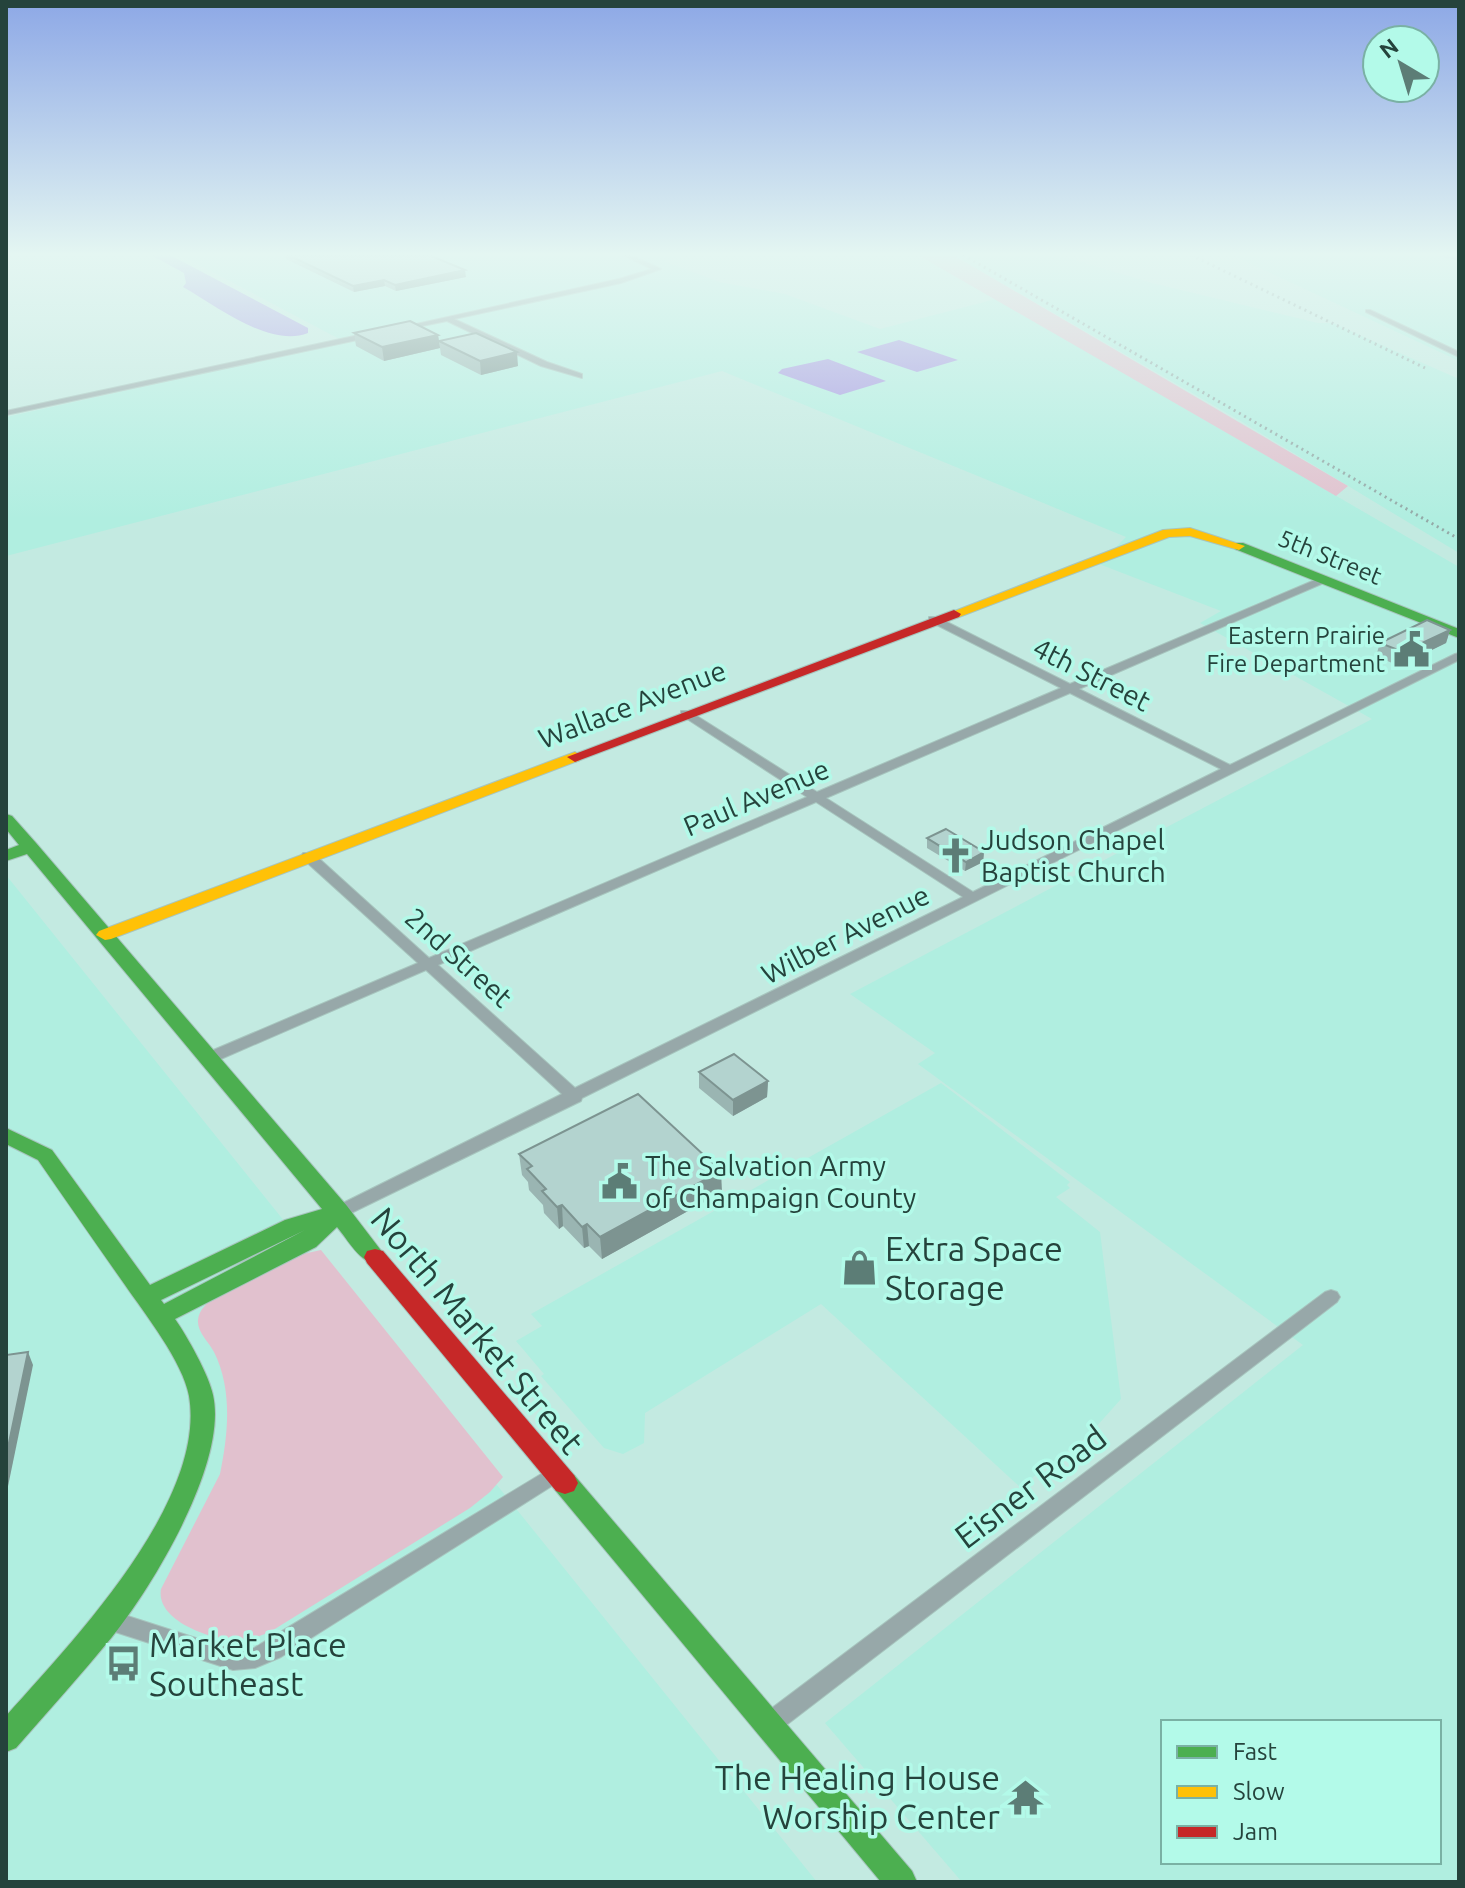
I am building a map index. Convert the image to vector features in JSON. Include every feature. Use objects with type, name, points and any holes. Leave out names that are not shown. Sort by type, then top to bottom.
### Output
[{"type":"street","points":[[6,413],[330,343]]},
{"type":"street","points":[[501,343],[579,376]]},
{"type":"street","points":[[1434,343],[1459,355]]},
{"type":"street","name":"5th Street","points":[[1182,532],[1221,539],[1459,634]]},
{"type":"street","name":"Wallace Avenue","points":[[105,935],[1154,536],[1182,532]]},
{"type":"street","name":"Paul Avenue","points":[[209,1058],[1322,580]]},
{"type":"street","name":"4th Street","points":[[933,619],[1231,770]]},
{"type":"street","name":"Wilber Avenue","points":[[339,1212],[1459,656]]},
{"type":"street","points":[[685,713],[974,898]]},
{"type":"street","name":"North Market Street","points":[[6,819],[19,843],[105,935],[901,1882]]},
{"type":"street","points":[[6,856],[19,843]]},
{"type":"street","name":"2nd Street","points":[[308,856],[575,1097]]},
{"type":"street","points":[[6,1135],[45,1155],[160,1316],[191,1366],[201,1395],[201,1435],[191,1477],[160,1544],[109,1620],[6,1738]]},
{"type":"street","points":[[147,1297],[293,1226],[339,1212]]},
{"type":"street","points":[[160,1316],[308,1241],[339,1212]]},
{"type":"street","name":"Eisner Road","points":[[768,1725],[1331,1297]]},
{"type":"street","points":[[109,1620],[145,1629],[215,1656],[233,1660],[255,1658],[556,1473]]},
{"type":"shaded area","points":[[340,343],[1072,343],[1459,567],[1459,1882],[962,1882],[825,1723],[1303,1345],[918,1064],[935,1053],[850,994],[1372,719],[1200,623],[1221,611],[1099,564],[1126,537],[722,371],[6,556],[6,417]]},
{"type":"shaded area","points":[[888,343],[908,343],[958,360],[917,372],[857,352]]},
{"type":"shaded area","points":[[1071,343],[1104,343],[1348,486],[1336,496]]},
{"type":"shaded area","points":[[1106,343],[1378,343],[1459,379],[1459,553]]},
{"type":"shaded area","points":[[1421,343],[1459,343],[1459,361]]},
{"type":"shaded area","points":[[828,359],[886,381],[840,395],[778,373],[782,369]]},
{"type":"shaded area","points":[[6,875],[264,1196],[817,1882],[6,1882]]},
{"type":"shaded area","name":"Extra Space Storage","points":[[941,1083],[1070,1182],[1067,1185],[1070,1188],[1056,1197],[1100,1232],[1121,1399],[1087,1437],[1020,1487],[821,1304],[645,1413],[644,1443],[623,1454],[604,1448],[541,1376],[544,1374],[516,1341],[542,1326],[531,1314]]},
{"type":"shaded area","points":[[321,1250],[503,1477],[470,1508],[270,1632],[245,1640],[205,1634],[168,1611],[162,1601],[161,1589],[220,1474],[225,1444],[227,1413],[224,1382],[214,1352],[199,1329],[199,1316],[204,1306],[216,1296],[303,1254]]},
{"type":"building","points":[[374,343],[400,343],[382,347]]},
{"type":"building","points":[[443,343],[498,343],[517,352],[480,361]]},
{"type":"building","points":[[1427,620],[1450,630],[1403,652],[1380,643]]},
{"type":"building","points":[[946,829],[984,852],[966,862],[927,838]]},
{"type":"building","points":[[734,1054],[768,1081],[733,1100],[699,1072]]},
{"type":"building","name":"The Salvation Army of Champaign County","points":[[638,1094],[721,1171],[600,1237],[587,1224],[582,1227],[562,1205],[557,1207],[542,1191],[546,1189],[527,1169],[532,1166],[519,1154]]},
{"type":"building","points":[[28,1352],[6,1457],[6,1355]]},
{"type":"railway","points":[[1117,343],[1459,539]]},
{"type":"railway","points":[[1373,343],[1425,368]]},
{"type":"traffic: fast","points":[[1239,546],[1459,634]]},
{"type":"traffic: fast","points":[[6,819],[375,1257]]},
{"type":"traffic: fast","points":[[6,856],[30,847]]},
{"type":"traffic: fast","points":[[6,1135],[45,1155],[176,1339],[201,1395],[201,1438],[188,1484],[166,1532],[104,1626],[6,1738]]},
{"type":"traffic: fast","points":[[147,1297],[293,1226],[339,1212]]},
{"type":"traffic: fast","points":[[160,1316],[308,1241],[337,1214]]},
{"type":"traffic: fast","points":[[565,1483],[901,1882]]},
{"type":"traffic: slow","points":[[954,614],[1167,533],[1190,532],[1239,546]]},
{"type":"traffic: slow","points":[[105,935],[575,757]]},
{"type":"traffic: jam","points":[[575,757],[954,614]]},
{"type":"traffic: jam","points":[[375,1257],[565,1483]]},
{"type":"place","name":"Eastern Prairie Fire Department","points":[[1411,649]]},
{"type":"place","name":"Judson Chapel Baptist Church","points":[[955,855]]},
{"type":"place","name":"The Salvation Army of Champaign County","points":[[619,1181]]},
{"type":"place","name":"Extra Space Storage","points":[[859,1268]]},
{"type":"place","name":"Market Place Southeast","points":[[123,1664]]},
{"type":"place","name":"The Healing House Worship Center","points":[[1026,1797]]}]
